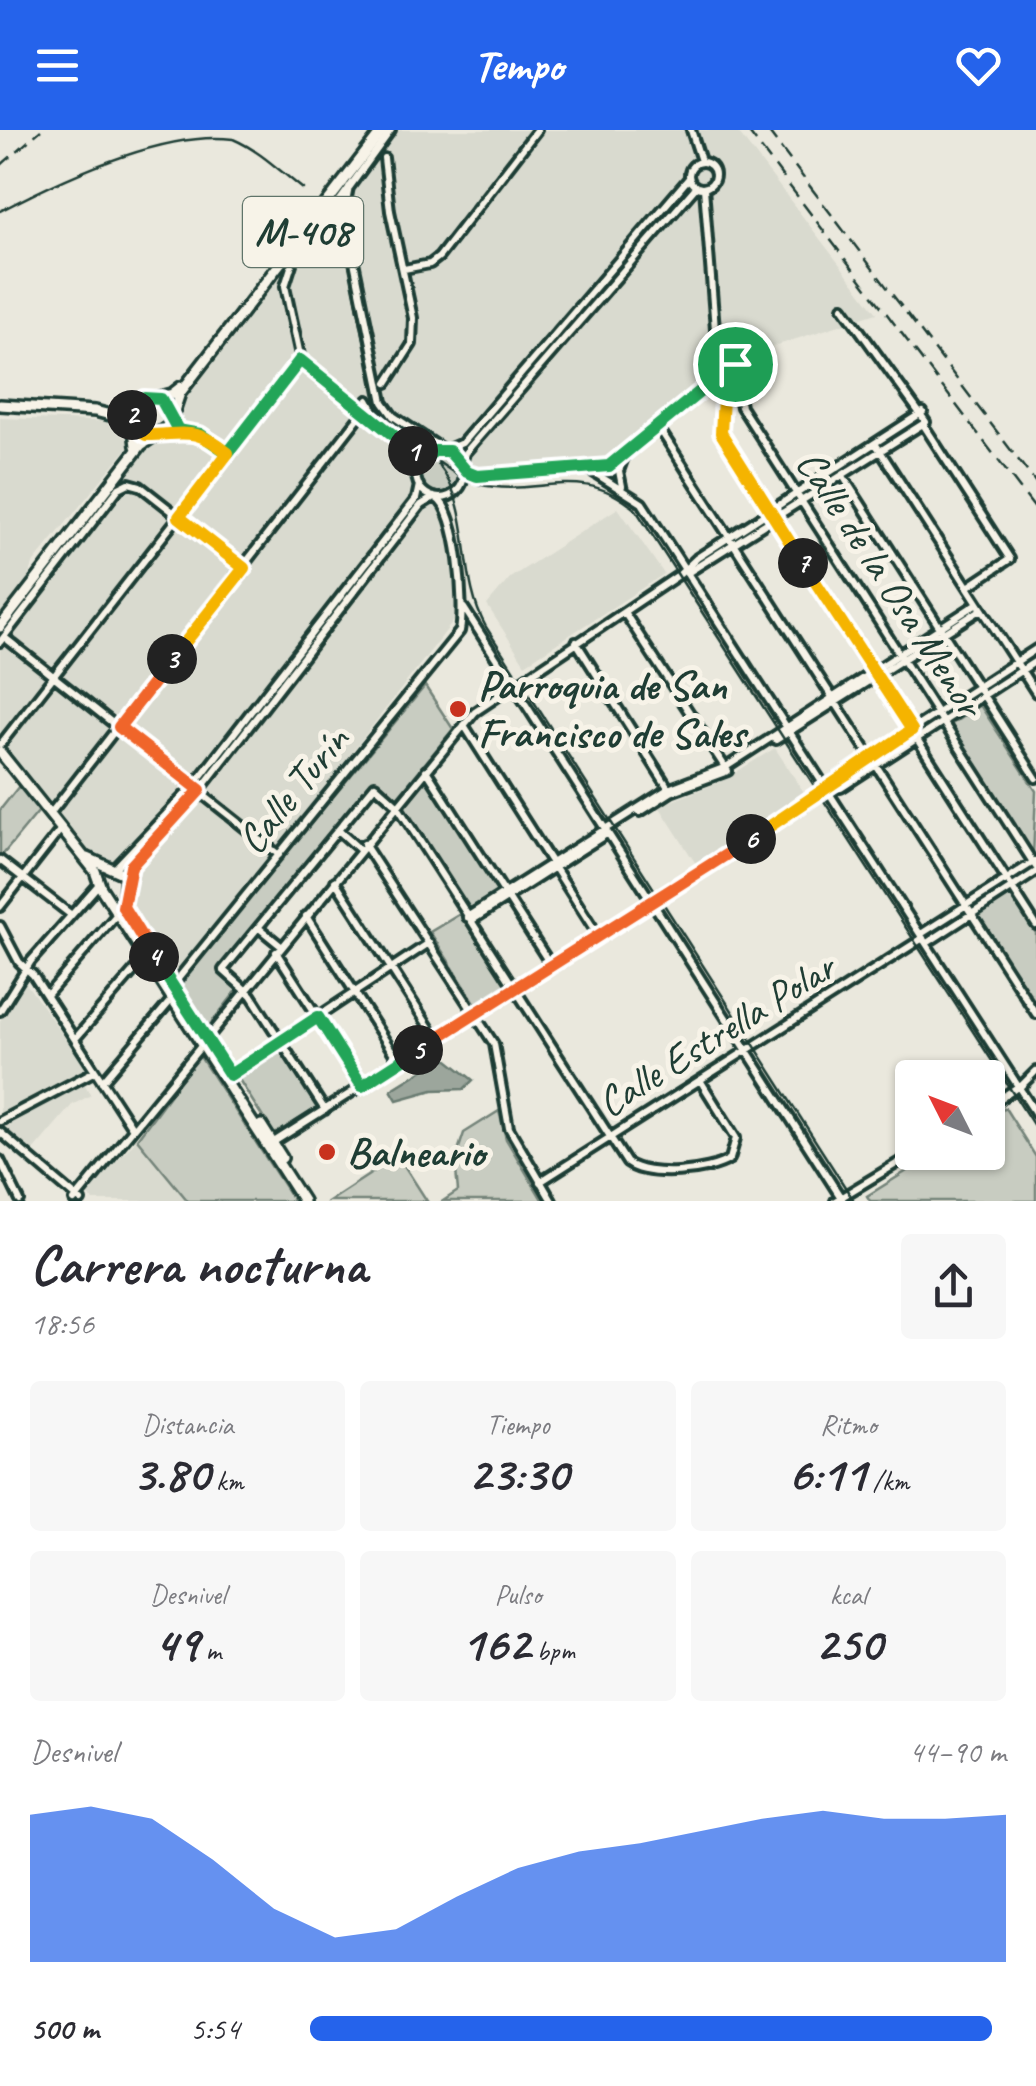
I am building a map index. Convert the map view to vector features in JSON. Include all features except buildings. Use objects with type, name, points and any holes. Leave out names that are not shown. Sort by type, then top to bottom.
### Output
[{"type":"main road","name":"M-408","points":[[94,411],[178,390],[383,130]]},
{"type":"main road","name":"M-408","points":[[0,404],[94,411],[158,434],[202,362]]},
{"type":"main road","points":[[156,398],[171,414]]},
{"type":"main road","points":[[134,454],[138,402]]},
{"type":"main road","points":[[1,635],[134,454],[158,434]]},
{"type":"main road","points":[[1,756],[85,857],[173,997],[230,1075],[270,1144]]},
{"type":"main road","points":[[85,857],[114,868],[128,880],[122,893],[126,914],[306,1201]]},
{"type":"main road","points":[[99,882],[114,868]]},
{"type":"main road","points":[[108,894],[122,893]]},
{"type":"street","points":[[314,236],[392,130]]},
{"type":"street","points":[[404,269],[430,264],[439,257],[537,130]]},
{"type":"street","points":[[128,880],[131,866],[421,505],[452,495],[460,487],[465,453],[700,188],[712,184],[715,171],[701,161],[691,130]]},
{"type":"street","points":[[380,391],[412,344],[413,318],[390,210],[384,158]]},
{"type":"street","points":[[418,464],[431,452],[460,446],[689,178],[690,169],[701,161]]},
{"type":"street","points":[[689,178],[700,188],[716,342],[726,361],[718,367],[721,433],[1036,925]]},
{"type":"street","points":[[349,187],[344,213],[380,391],[393,416],[477,476],[590,470],[625,456],[721,379],[736,379]]},
{"type":"street","points":[[114,868],[197,787],[416,499],[418,464],[413,451],[300,360],[285,286],[292,264]]},
{"type":"street","points":[[843,307],[923,412],[925,423],[1010,559],[968,587]]},
{"type":"street","points":[[1,756],[54,676],[300,360]]},
{"type":"street","name":"Calle de la Osa Menor","points":[[726,361],[738,366],[741,407],[1035,865]]},
{"type":"street","points":[[377,380],[387,383]]},
{"type":"street","points":[[368,400],[384,427]]},
{"type":"street","points":[[50,814],[363,412]]},
{"type":"street","points":[[0,1132],[77,1200],[361,846],[464,725],[512,683],[923,412]]},
{"type":"street","points":[[171,414],[178,430]]},
{"type":"street","points":[[685,572],[736,546],[925,423]]},
{"type":"street","points":[[660,428],[1036,1014]]},
{"type":"street","points":[[158,434],[178,430],[200,434],[228,453]]},
{"type":"street","points":[[875,443],[1036,692]]},
{"type":"street","points":[[623,488],[619,471],[625,456]]},
{"type":"street","points":[[837,468],[1036,778]]},
{"type":"street","points":[[590,470],[642,503],[1036,1114]]},
{"type":"street","points":[[244,568],[129,483],[119,488],[1,635],[279,855]]},
{"type":"street","points":[[419,485],[435,498]]},
{"type":"street","name":"Calle Turín","points":[[173,986],[460,631],[464,608],[448,509],[435,498]]},
{"type":"street","points":[[469,919],[670,790],[727,769],[980,606]]},
{"type":"street","points":[[464,608],[839,1200],[895,1165]]},
{"type":"street","points":[[624,612],[727,769]]},
{"type":"street","points":[[460,631],[476,627]]},
{"type":"street","points":[[576,642],[670,790]]},
{"type":"street","points":[[270,1144],[652,903],[1036,649]]},
{"type":"street","points":[[828,789],[842,788],[1036,661]]},
{"type":"street","points":[[464,725],[598,937]]},
{"type":"street","points":[[426,770],[552,967]]},
{"type":"street","points":[[325,1110],[245,990],[223,970],[375,785],[396,804],[610,1137],[636,1169],[725,1163],[735,1152],[736,1138],[700,1080]]},
{"type":"street","points":[[0,907],[62,828]]},
{"type":"street","points":[[338,830],[361,846],[494,1044],[509,1128],[552,1201]]},
{"type":"street","points":[[0,860],[70,914]]},
{"type":"street","name":"Calle Estrella Polar","points":[[540,1182],[924,938],[1006,879],[1035,865]]},
{"type":"street","name":"Calle Estrella Polar","points":[[924,938],[1012,888],[1035,865]]},
{"type":"street","points":[[0,1010],[28,967],[99,882]]},
{"type":"street","points":[[335,882],[436,1038]]},
{"type":"street","points":[[87,897],[108,894]]},
{"type":"street","points":[[46,996],[118,913]]},
{"type":"street","points":[[306,916],[399,1062]]},
{"type":"street","points":[[0,926],[19,962],[28,967],[134,1129]]},
{"type":"street","points":[[259,928],[278,949],[362,1086]]},
{"type":"street","points":[[0,943],[8,938]]},
{"type":"street","points":[[230,1075],[428,943]]},
{"type":"street","points":[[75,1039],[146,956]]},
{"type":"street","points":[[102,1082],[173,997]]},
{"type":"street","points":[[0,1120],[95,1071]]},
{"type":"street","points":[[1005,1096],[1036,1071]]},
{"type":"street","points":[[1020,1086],[1036,1081]]},
{"type":"street","points":[[0,1160],[20,1201]]},
{"type":"shaded area","points":[[393,130],[736,130],[877,313],[731,360],[607,474],[471,477],[462,493],[449,501],[467,604],[177,977],[129,902],[135,885],[127,865],[95,858],[0,739],[0,635],[148,440],[177,439],[182,404]]},
{"type":"shaded area","points":[[0,418],[125,422],[133,441],[34,562],[27,581],[0,615]]},
{"type":"shaded area","points":[[440,455],[454,460],[459,474],[454,488],[440,493],[426,488],[421,474],[426,460]]},
{"type":"shaded area","points":[[618,508],[664,574],[525,664],[487,605],[510,578]]},
{"type":"shaded area","points":[[425,686],[453,729],[395,800],[374,782],[220,972],[238,989],[207,1028],[178,984]]},
{"type":"shaded area","points":[[980,705],[1036,791],[1033,857],[949,726]]},
{"type":"shaded area","points":[[775,748],[805,794],[696,864],[659,806],[720,782]]},
{"type":"shaded area","points":[[425,770],[505,894],[470,916],[397,804]]},
{"type":"shaded area","points":[[23,781],[43,806],[0,858],[0,810]]},
{"type":"shaded area","points":[[1011,894],[1036,933],[1036,1005],[978,915]]},
{"type":"shaded area","points":[[460,914],[506,985],[476,1004],[430,932]]},
{"type":"shaded area","points":[[25,982],[88,1070],[0,1116],[0,1021]]},
{"type":"shaded area","points":[[280,1050],[318,1107],[274,1135],[238,1078]]},
{"type":"shaded area","points":[[199,1055],[294,1201],[188,1201],[137,1139]]},
{"type":"shaded area","points":[[444,1057],[473,1080],[464,1089],[433,1090],[397,1100],[391,1090]]},
{"type":"shaded area","points":[[82,1080],[91,1095],[72,1105],[32,1152],[0,1126]]},
{"type":"shaded area","points":[[1005,1108],[1036,1157],[1036,1201],[870,1201],[867,1196],[909,1170],[1005,1170]]},
{"type":"shaded area","points":[[499,1111],[506,1139],[543,1201],[443,1201],[458,1191],[455,1160],[464,1133]]},
{"type":"shaded area","points":[[141,1139],[188,1201],[94,1201],[86,1194]]},
{"type":"shaded area","points":[[398,1156],[427,1201],[329,1201]]},
{"type":"tram line","points":[[0,211],[52,185],[145,149],[206,138],[233,139],[243,144],[303,189]]},
{"type":"tram line","points":[[345,241],[376,402],[383,415],[441,464],[478,484],[596,487],[636,510],[1036,1129]]},
{"type":"tram line","points":[[438,464],[457,503],[471,587],[486,627],[854,1201]]},
{"type":"railway","points":[[0,166],[41,130]]},
{"type":"railway","points":[[747,130],[1036,510]]},
{"type":"railway","points":[[767,130],[1036,483]]},
{"type":"place","name":"Parroquia de San Francisco de Sales","points":[[458,709]]},
{"type":"place","name":"Balneario","points":[[327,1152]]},
{"type":"route","points":[[735,364],[720,364],[719,376],[625,456],[609,466],[590,470],[477,476],[467,472],[460,460],[446,450],[434,451],[418,464],[413,451],[300,360],[228,453],[211,439],[178,430],[170,409],[161,399],[144,398],[138,402],[132,414],[140,432],[152,436],[170,430],[178,430],[200,434],[211,439],[217,444],[228,453],[179,517],[244,568],[119,727],[200,790],[131,866],[122,893],[123,907],[230,1075],[318,1017],[362,1086],[814,799],[912,730],[721,433],[724,381],[736,379],[739,372],[735,364]]}]
